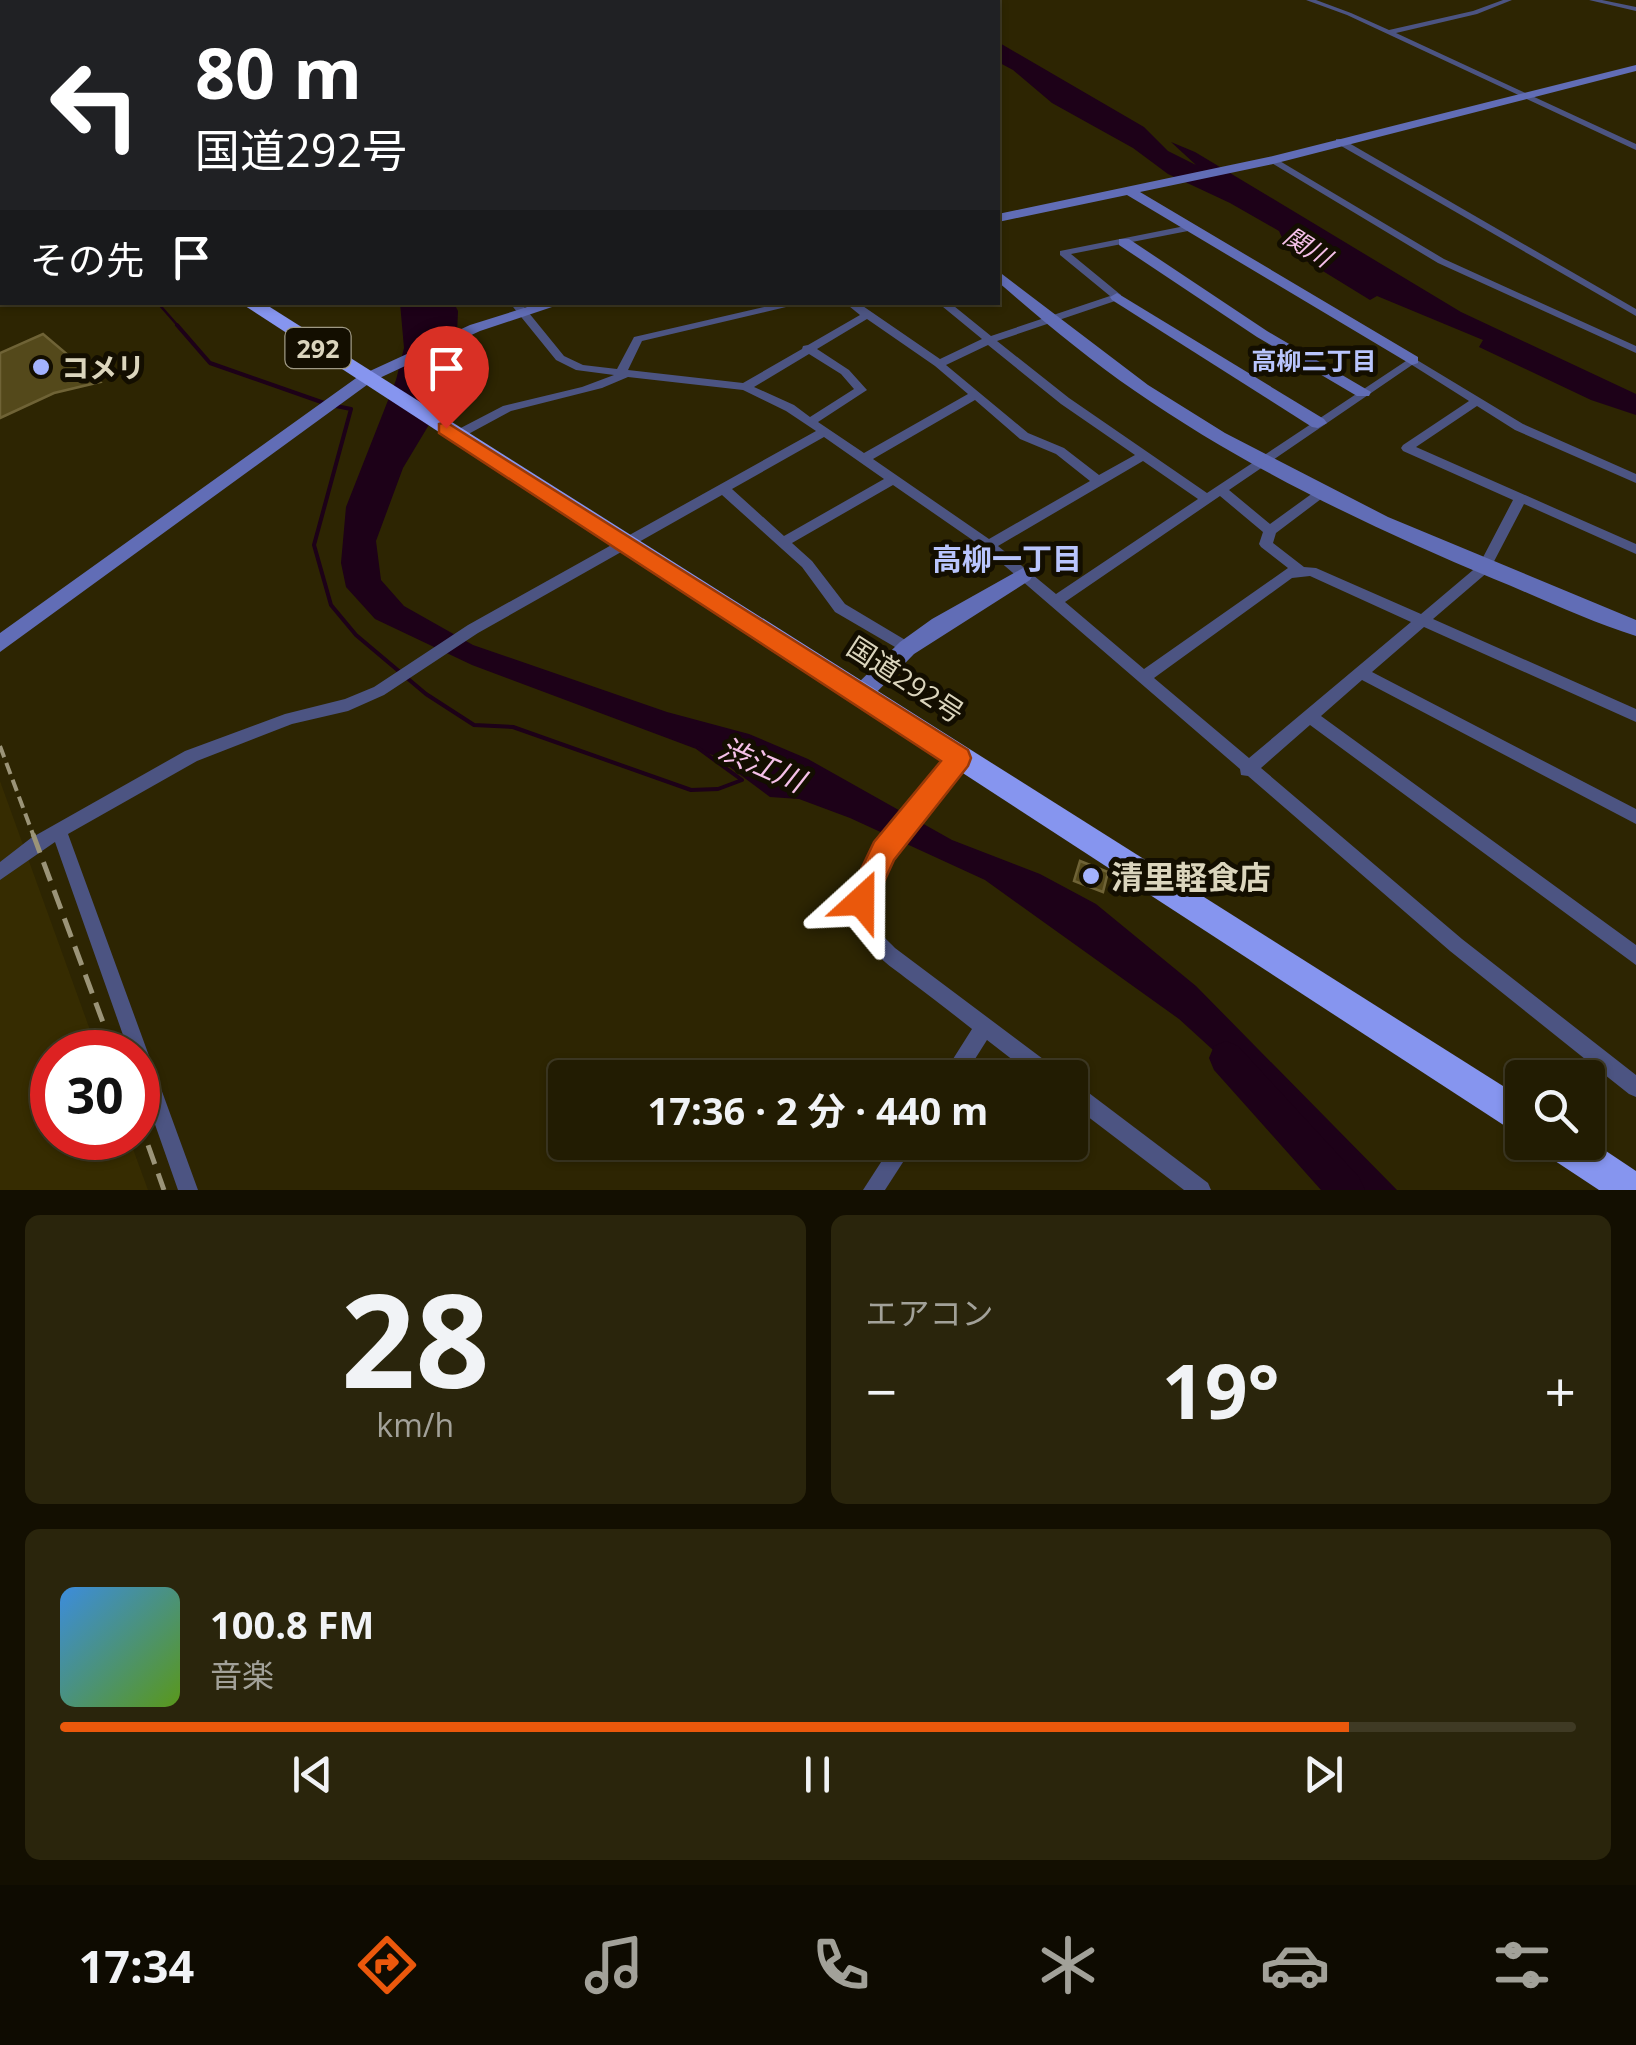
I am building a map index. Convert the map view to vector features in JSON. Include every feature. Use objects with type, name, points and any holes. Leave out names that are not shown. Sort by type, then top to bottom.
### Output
[{"type":"highway","name":"国道292号","points":[[257,305],[365,379],[628,542],[1505,1108]]},
{"type":"highway","points":[[1586,1160],[1632,1190]]},
{"type":"street","points":[[1309,0],[1390,32],[1636,147]]},
{"type":"street","points":[[1471,0],[1493,6]]},
{"type":"street","points":[[1390,32],[1509,0]]},
{"type":"street","points":[[1594,0],[1636,9]]},
{"type":"street","points":[[1594,0],[1636,19]]},
{"type":"street","points":[[1000,218],[1136,192],[1636,68]]},
{"type":"street","points":[[1339,141],[1636,313]]},
{"type":"street","points":[[1272,160],[1441,261],[1636,350]]},
{"type":"street","points":[[1136,192],[1519,427],[1636,478]]},
{"type":"street","points":[[1190,228],[1062,253],[1117,298],[1184,343],[1318,423]]},
{"type":"street","points":[[1124,242],[1262,334],[1363,392]]},
{"type":"street","points":[[1000,278],[1049,321],[1154,396],[1264,463],[1484,568],[1636,628]]},
{"type":"street","points":[[939,364],[987,342],[1117,298]]},
{"type":"street","points":[[624,375],[622,370],[638,339],[789,305]]},
{"type":"street","points":[[853,305],[939,364],[1024,436],[1060,452],[1098,482]]},
{"type":"street","points":[[945,305],[987,342],[1208,500]]},
{"type":"street","points":[[0,644],[365,379],[517,308],[560,358],[580,368],[744,386],[810,422],[894,479],[988,545],[1456,945],[1636,1086]]},
{"type":"street","points":[[744,386],[867,315]]},
{"type":"street","points":[[807,348],[846,372],[861,390],[810,422]]},
{"type":"street","points":[[1055,602],[1412,360]]},
{"type":"street","points":[[452,432],[515,406],[606,385],[624,375]]},
{"type":"street","points":[[864,459],[978,394]]},
{"type":"street","points":[[1478,400],[1407,448],[1636,549]]},
{"type":"street","points":[[0,872],[59,830],[192,756],[290,718],[348,705],[380,691],[474,630],[824,432]]},
{"type":"street","points":[[988,545],[1142,456]]},
{"type":"street","points":[[783,542],[894,479]]},
{"type":"street","points":[[725,490],[807,564],[840,608],[907,648]]},
{"type":"street","points":[[1222,491],[1270,530]]},
{"type":"street","points":[[1302,572],[1266,544],[1270,530],[1322,492]]},
{"type":"street","points":[[1247,770],[1484,568],[1520,499]]},
{"type":"street","points":[[1143,678],[1289,573],[1312,571],[1636,716]]},
{"type":"street","points":[[860,695],[907,648],[938,624],[1023,575]]},
{"type":"street","points":[[1362,673],[1636,818]]},
{"type":"street","points":[[1311,716],[1636,956]]},
{"type":"street","points":[[958,758],[884,851],[861,901],[868,929],[888,954],[1028,1060]]},
{"type":"street","points":[[59,830],[188,1190]]},
{"type":"street","points":[[962,1060],[985,1027]]},
{"type":"street","points":[[1088,1105],[1201,1190]]},
{"type":"street","points":[[873,1190],[894,1160]]},
{"type":"shaded area","points":[[0,781],[90,1030],[30,1030],[30,1160],[137,1160],[148,1190],[0,1190]]},
{"type":"water","name":"関川","points":[[1000,43],[1144,127],[1168,151],[1196,165],[1171,142],[1195,152],[1461,312],[1636,394],[1636,415],[1591,400],[1479,347],[1483,340],[1377,296],[1370,300],[1287,249],[1279,231],[1168,174],[1133,148],[1052,103],[1000,63]]},
{"type":"water","points":[[400,305],[455,305],[456,357],[442,403],[403,468],[376,541],[381,580],[404,606],[473,645],[667,712],[749,734],[808,759],[952,840],[1040,874],[1096,904],[1196,986],[1397,1190],[1347,1190],[1304,1133],[1179,1019],[985,880],[850,818],[799,799],[770,797],[715,756],[472,665],[375,619],[346,587],[341,563],[346,507],[396,380],[404,348]]},
{"type":"building","name":"コメリ","points":[[43,334],[100,382],[54,393],[0,418],[0,353]]},
{"type":"building","name":"清里軽食店","points":[[1080,861],[1108,872],[1103,892],[1074,881]]},
{"type":"waterway","points":[[160,305],[179,327]]},
{"type":"waterway","points":[[177,325],[210,363],[327,404]]},
{"type":"waterway","points":[[336,406],[351,409],[314,545],[331,605],[356,635],[426,694],[474,725],[513,727],[691,790],[718,789],[742,780],[698,748]]},
{"type":"waterway","name":"渋江川","points":[[1226,1058],[1346,1190]]},
{"type":"railway","points":[[0,746],[34,837]]},
{"type":"railway","points":[[33,834],[106,1030]]},
{"type":"railway","points":[[153,1160],[164,1190]]},
{"type":"place","name":"コメリ","points":[[41,367]]},
{"type":"place","name":"清里軽食店","points":[[1091,876]]},
{"type":"district","name":"高柳二丁目","points":[[1314,360]]},
{"type":"district","name":"高柳一丁目","points":[[1007,558]]},
{"type":"route","points":[[446,428],[958,758],[884,851],[867,880],[861,901]]}]
